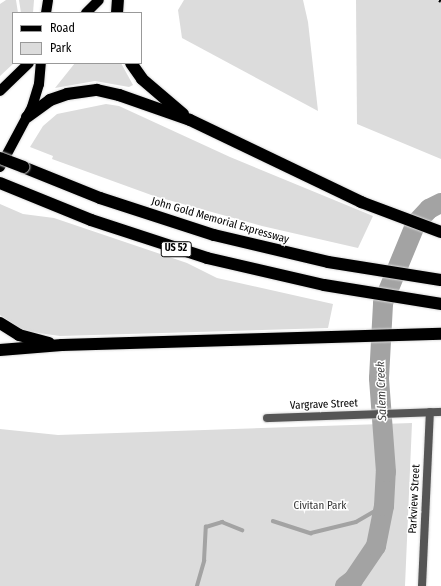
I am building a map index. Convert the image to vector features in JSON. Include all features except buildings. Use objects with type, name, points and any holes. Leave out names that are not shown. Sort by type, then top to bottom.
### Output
[{"type":"highway","points":[[117,12],[118,0]]},
{"type":"highway","points":[[132,64],[142,80],[190,120]]},
{"type":"highway","points":[[27,117],[58,97],[97,90],[119,95],[190,120],[385,212],[441,232]]},
{"type":"highway","name":"John Gold Memorial Expressway","points":[[0,158],[100,198],[174,223],[257,246],[356,267],[441,280]]},
{"type":"highway","name":"US 52","points":[[0,183],[91,220],[167,246],[244,268],[347,290],[439,304]]},
{"type":"highway","points":[[0,323],[31,339],[62,345]]},
{"type":"highway","points":[[0,350],[62,345],[441,334]]},
{"type":"main road","points":[[46,12],[48,0]]},
{"type":"main road","points":[[87,12],[99,0]]},
{"type":"main road","points":[[0,91],[28,64]]},
{"type":"main road","points":[[0,167],[37,96],[41,64]]},
{"type":"street","name":"Parkview Street","points":[[422,586],[430,412]]},
{"type":"street","name":"Vargrave Street","points":[[267,418],[441,412]]},
{"type":"green space","points":[[6,0],[16,0],[18,12],[12,12],[13,64],[0,76],[0,4]]},
{"type":"green space","points":[[19,0],[34,0],[33,12],[21,12]]},
{"type":"green space","points":[[184,0],[303,0],[308,22],[318,111],[182,38],[178,10]]},
{"type":"green space","points":[[356,0],[441,0],[441,159],[357,124]]},
{"type":"green space","points":[[74,64],[122,64],[133,85],[129,87],[95,81],[55,88]]},
{"type":"green space","points":[[106,104],[119,106],[230,157],[373,216],[358,248],[262,226],[154,196],[52,159],[53,156],[30,147],[43,126],[57,114]]},
{"type":"green space","points":[[0,204],[23,214],[54,218],[187,263],[217,278],[333,304],[328,328],[60,336],[24,331],[0,315]]},
{"type":"green space","name":"Civitan Park","points":[[412,423],[405,586],[0,586],[0,429],[58,435]]},
{"type":"waterway","name":"Salem Creek","points":[[345,586],[353,580],[376,546],[384,506],[386,472],[379,378],[383,303],[416,223],[429,209],[441,203]]},
{"type":"waterway","points":[[273,521],[311,533],[356,522],[384,506]]},
{"type":"waterway","points":[[197,586],[204,561],[206,527],[222,522],[242,530]]}]
